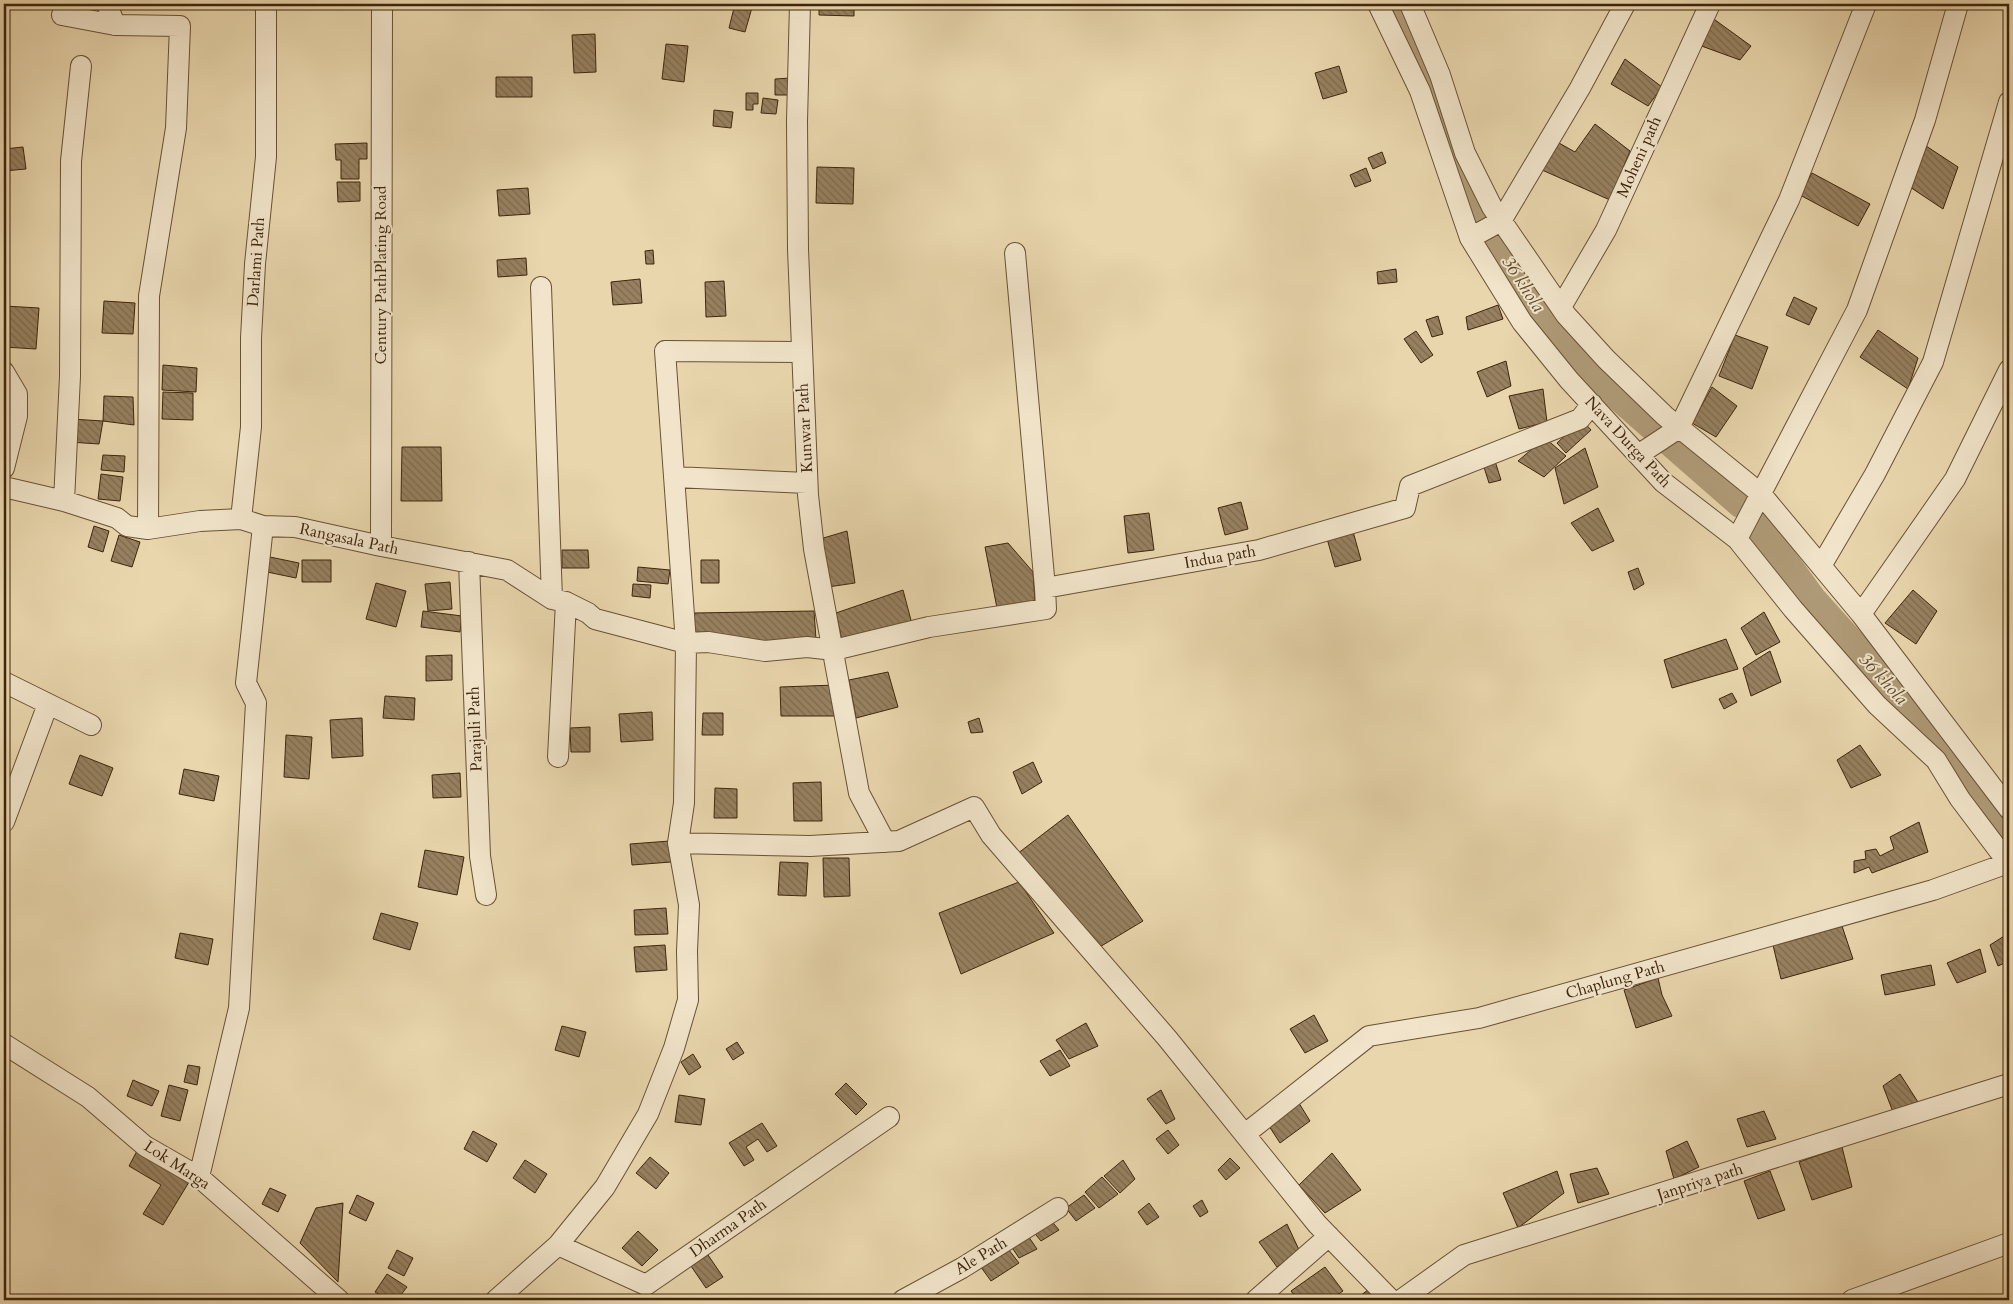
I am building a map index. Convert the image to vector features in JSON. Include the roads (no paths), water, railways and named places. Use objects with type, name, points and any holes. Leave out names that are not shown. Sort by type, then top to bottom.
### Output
[{"type":"street","points":[[107,4],[115,25]]},
{"type":"street","name":"Darlami Path","points":[[240,519],[251,427],[251,338],[254,264],[266,157],[266,4]]},
{"type":"street","name":"Century PathPlating Road","points":[[381,546],[382,4]]},
{"type":"street","name":"Kunwar Path","points":[[800,4],[797,121],[801,352],[807,483],[814,549],[859,793],[885,842]]},
{"type":"street","points":[[1410,4],[1440,75],[1465,153],[1492,207],[1566,315],[1606,359],[1679,428],[1761,494],[1861,614],[2009,809]]},
{"type":"street","points":[[1470,238],[1501,221],[1580,88],[1625,4]]},
{"type":"street","name":"Moheni path","points":[[1561,307],[1606,230],[1691,40],[1710,4]]},
{"type":"street","points":[[1638,454],[1679,428],[1789,200],[1866,4]]},
{"type":"street","points":[[1737,539],[1857,310],[1925,120],[1958,4]]},
{"type":"street","name":"Nava Durga Path","points":[[1384,5],[1420,91],[1470,238],[1522,322],[1569,380],[1663,482],[1737,539],[1793,608],[1877,705],[1936,760],[1960,799],[2009,864]]},
{"type":"street","points":[[62,15],[115,25],[180,26],[176,128],[149,296],[148,529]]},
{"type":"street","points":[[64,500],[70,376],[71,161],[81,66]]},
{"type":"street","points":[[1821,566],[1875,474],[1933,362],[2009,102]]},
{"type":"street","points":[[834,650],[929,627],[1046,609],[1015,253]]},
{"type":"street","points":[[541,287],[559,601],[558,757]]},
{"type":"street","points":[[496,1300],[558,1245],[605,1187],[648,1114],[674,1048],[688,1000],[687,951],[689,905],[678,843],[684,803],[686,643],[665,351],[801,352]]},
{"type":"street","points":[[1861,614],[1955,479],[2009,370]]},
{"type":"street","points":[[4,372],[17,394],[18,416],[4,468]]},
{"type":"street","name":"Indua path","points":[[1045,588],[1259,550],[1405,508],[1410,486],[1580,419],[1592,404]]},
{"type":"street","points":[[674,477],[807,483]]},
{"type":"street","name":"Rangasala Path","points":[[4,487],[64,500],[117,518],[127,526],[148,529],[200,521],[240,519],[263,526],[295,527],[381,546],[507,570],[559,601],[588,613],[595,619],[686,643],[708,642],[765,651],[808,647],[834,650]]},
{"type":"street","points":[[199,1177],[239,1008],[256,703],[246,683],[263,526]]},
{"type":"street","name":"Parajuli Path","points":[[469,562],[480,856],[486,895]]},
{"type":"street","points":[[4,682],[91,725]]},
{"type":"street","points":[[4,822],[48,704]]},
{"type":"street","points":[[678,843],[810,846],[899,841],[974,807],[991,835],[1167,1038],[1329,1236],[1391,1300]]},
{"type":"street","name":"Chaplung Path","points":[[1244,1134],[1369,1036],[1479,1018],[1933,890],[2009,864]]},
{"type":"street","name":"Lok Marga","points":[[4,1044],[88,1097],[145,1146],[199,1177],[340,1300]]},
{"type":"street","name":"Janpriya path","points":[[1402,1300],[1464,1255],[2009,1084]]},
{"type":"street","name":"Dharma Path","points":[[558,1245],[646,1285],[888,1117]]},
{"type":"street","name":"Ale Path","points":[[903,1300],[962,1268],[1058,1208]]},
{"type":"street","points":[[1256,1300],[1329,1236]]},
{"type":"street","points":[[1852,1300],[2009,1243]]},
{"type":"waterway","name":"36 khola","points":[[1393,4],[1432,86],[1474,206],[1535,304],[1596,376],[1741,503]]},
{"type":"waterway","name":"36 khola","points":[[1759,527],[1812,600],[1971,777],[2009,831]]}]
